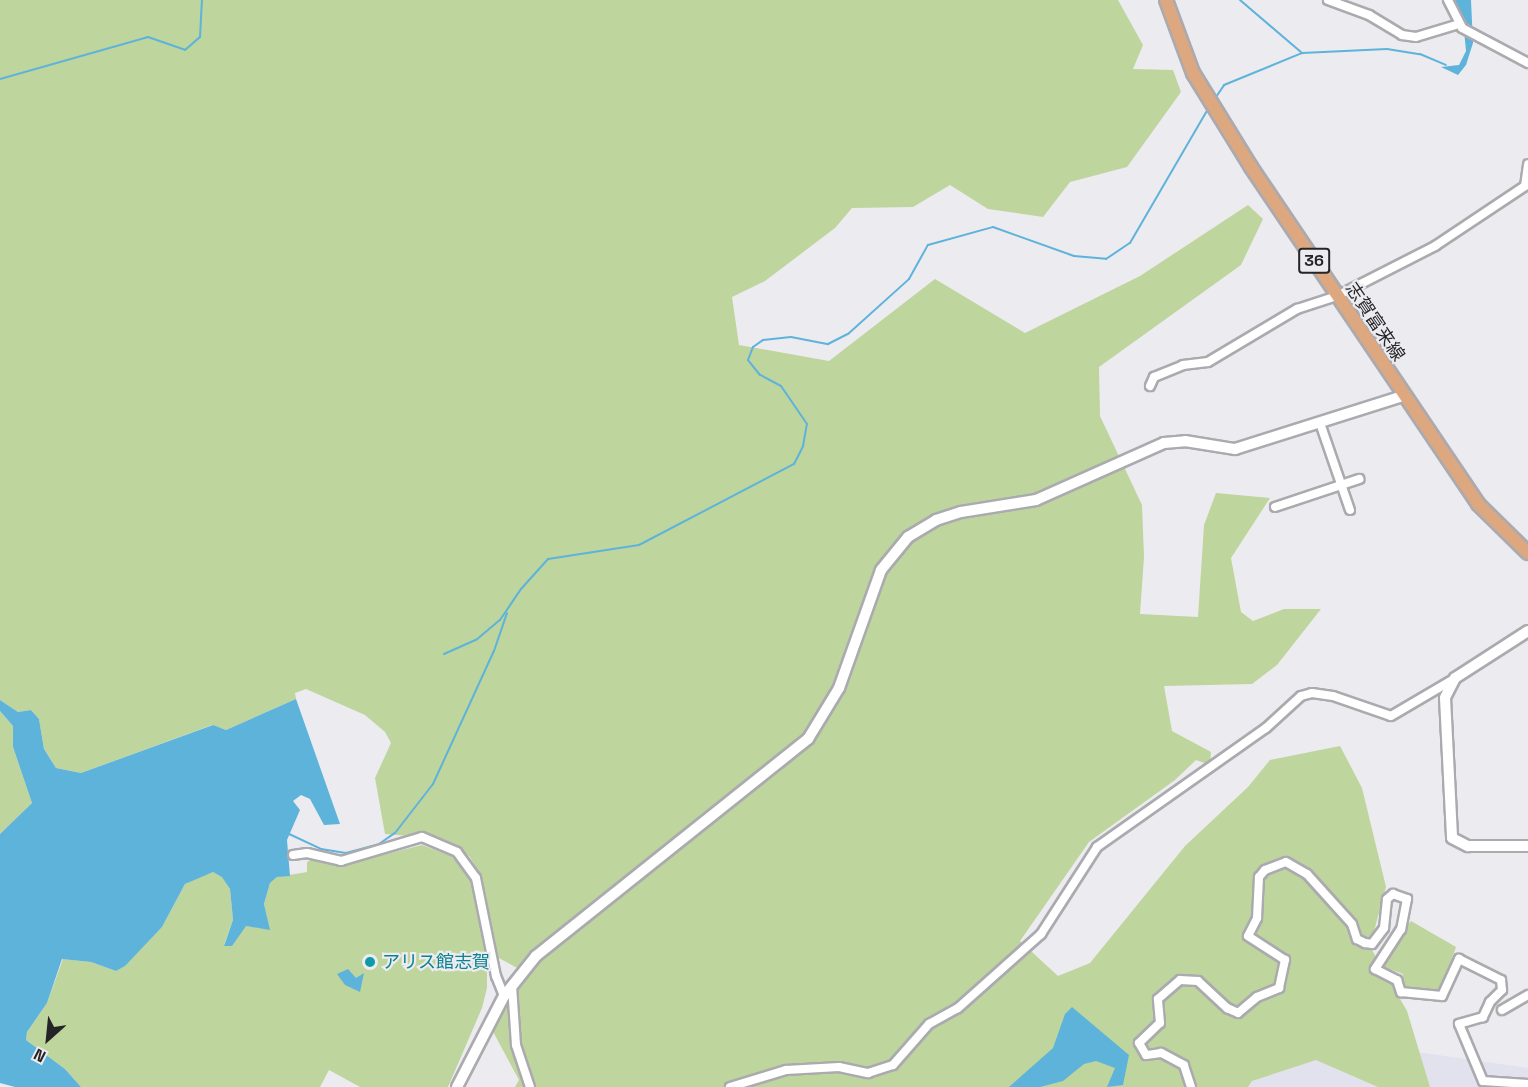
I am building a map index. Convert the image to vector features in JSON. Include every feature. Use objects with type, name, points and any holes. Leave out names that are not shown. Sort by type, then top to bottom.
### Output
[{"type":"main road","name":"志賀富来線","points":[[1166,0],[1177,36],[1216,112],[1444,456],[1478,504],[1528,553]]},
{"type":"street","points":[[1328,0],[1369,15],[1402,35],[1416,38],[1460,26]]},
{"type":"street","points":[[1448,0],[1460,26],[1528,63]]},
{"type":"street","points":[[1150,386],[1154,377],[1168,371],[1208,362],[1297,309],[1337,296],[1480,219],[1526,186],[1528,164]]},
{"type":"street","points":[[457,1087],[512,982],[554,940],[808,739],[839,688],[880,570],[908,537],[936,520],[961,512],[1036,500],[1164,443],[1185,441],[1235,449],[1403,396]]},
{"type":"street","points":[[1320,423],[1350,510]]},
{"type":"street","points":[[1275,507],[1359,479]]},
{"type":"street","points":[[730,1087],[786,1070],[839,1067],[868,1072],[893,1065],[929,1024],[958,1008],[1041,934],[1097,847],[1266,728],[1301,696],[1312,693],[1333,696],[1391,717],[1528,631]]},
{"type":"street","points":[[1455,678],[1446,693],[1449,833],[1457,843],[1468,846],[1528,846]]},
{"type":"street","points":[[293,855],[307,853],[341,861],[422,837],[457,852],[476,878],[496,976],[504,996]]},
{"type":"street","points":[[1191,1087],[1184,1065],[1161,1053],[1146,1055],[1139,1043],[1160,1023],[1158,999],[1180,980],[1198,981],[1227,1008],[1238,1013],[1257,997],[1279,988],[1286,960],[1248,936],[1257,918],[1259,877],[1265,870],[1286,862],[1307,873],[1352,924],[1357,939],[1365,943],[1372,944],[1384,928],[1387,899],[1393,894],[1407,899],[1401,929],[1376,969],[1398,980],[1401,992],[1442,996],[1459,959],[1500,980],[1502,990],[1490,1002],[1483,1017],[1459,1024],[1483,1081],[1528,1084]]},
{"type":"street","points":[[512,982],[516,1045],[530,1087]]},
{"type":"street","points":[[1502,1010],[1528,995]]},
{"type":"shaded area","points":[[1265,1030],[1528,1068],[1528,1087],[1220,1087]]},
{"type":"green space","points":[[0,0],[1118,0],[1143,45],[1133,69],[1173,70],[1181,92],[1127,167],[1070,182],[1043,217],[988,209],[950,185],[913,207],[852,208],[835,228],[765,281],[732,297],[739,345],[829,361],[935,279],[1025,333],[1140,276],[1248,205],[1263,219],[1241,265],[1099,367],[1100,416],[1142,505],[1144,557],[1140,614],[1198,617],[1204,525],[1216,493],[1270,498],[1231,558],[1241,612],[1253,621],[1284,609],[1321,609],[1277,665],[1252,684],[1164,686],[1172,731],[1211,752],[1210,765],[1196,760],[1175,780],[1089,842],[1020,941],[1058,976],[1090,963],[1185,846],[1248,787],[1270,760],[1340,746],[1362,788],[1386,887],[1370,946],[1379,963],[1411,921],[1456,947],[1440,993],[1402,988],[1403,974],[1381,966],[1407,1011],[1430,1087],[1378,1087],[1316,1060],[1252,1081],[1248,1087],[515,1087],[519,1080],[490,1026],[521,970],[497,957],[476,867],[469,856],[435,838],[385,834],[375,778],[391,743],[385,732],[365,715],[306,689],[295,693],[296,699],[226,730],[212,725],[81,773],[56,768],[44,749],[39,719],[31,710],[18,712],[0,700]]},
{"type":"green space","points":[[0,711],[13,726],[13,747],[32,803],[0,834]]},
{"type":"green space","points":[[422,845],[451,856],[465,869],[473,886],[487,952],[487,988],[482,1008],[448,1087],[360,1087],[329,1070],[320,1087],[81,1087],[65,1069],[26,1040],[27,1032],[47,1003],[63,959],[91,962],[116,971],[124,966],[162,927],[185,884],[202,875],[213,872],[222,876],[230,889],[233,920],[224,945],[246,926],[269,929],[264,904],[270,883],[277,877],[307,872],[307,862],[313,859],[339,866]]},
{"type":"water","points":[[1454,0],[1471,0],[1473,43],[1466,65],[1458,75],[1441,67],[1459,65],[1466,51],[1463,20]]},
{"type":"water","points":[[296,699],[340,824],[324,825],[310,799],[301,795],[293,801],[300,810],[287,840],[290,876],[277,877],[270,883],[264,904],[270,930],[246,926],[232,946],[224,946],[233,920],[230,889],[222,877],[213,872],[185,884],[162,927],[125,966],[116,971],[91,962],[62,959],[47,1003],[27,1032],[26,1040],[65,1069],[81,1087],[15,1087],[0,1083],[0,834],[32,803],[13,747],[13,726],[0,711],[0,700],[18,712],[31,710],[39,719],[44,749],[56,768],[81,773],[213,725],[226,730]]},
{"type":"water","points":[[348,969],[356,978],[364,973],[360,992],[345,985],[337,974]]},
{"type":"water","points":[[1072,1007],[1129,1055],[1123,1085],[1107,1087],[1115,1068],[1096,1061],[1084,1064],[1063,1081],[1040,1087],[1009,1087],[1053,1048],[1065,1014]]},
{"type":"waterway","points":[[0,79],[148,37],[185,50],[200,37],[202,0]]},
{"type":"waterway","points":[[1240,0],[1302,53]]},
{"type":"waterway","points":[[1214,100],[1224,85],[1302,53],[1387,49],[1420,54],[1446,65]]},
{"type":"waterway","points":[[444,654],[476,640],[500,620],[521,589],[548,559],[639,545],[794,464],[803,446],[807,424],[781,386],[760,375],[748,360],[753,347],[763,340],[791,337],[828,344],[848,334],[909,279],[928,245],[993,227],[1074,256],[1106,259],[1130,243],[1209,107]]},
{"type":"waterway","points":[[287,833],[321,849],[346,853],[379,844],[395,833],[433,784],[494,651],[507,613]]},
{"type":"place","name":"アリス館志賀","points":[[370,962]]}]
